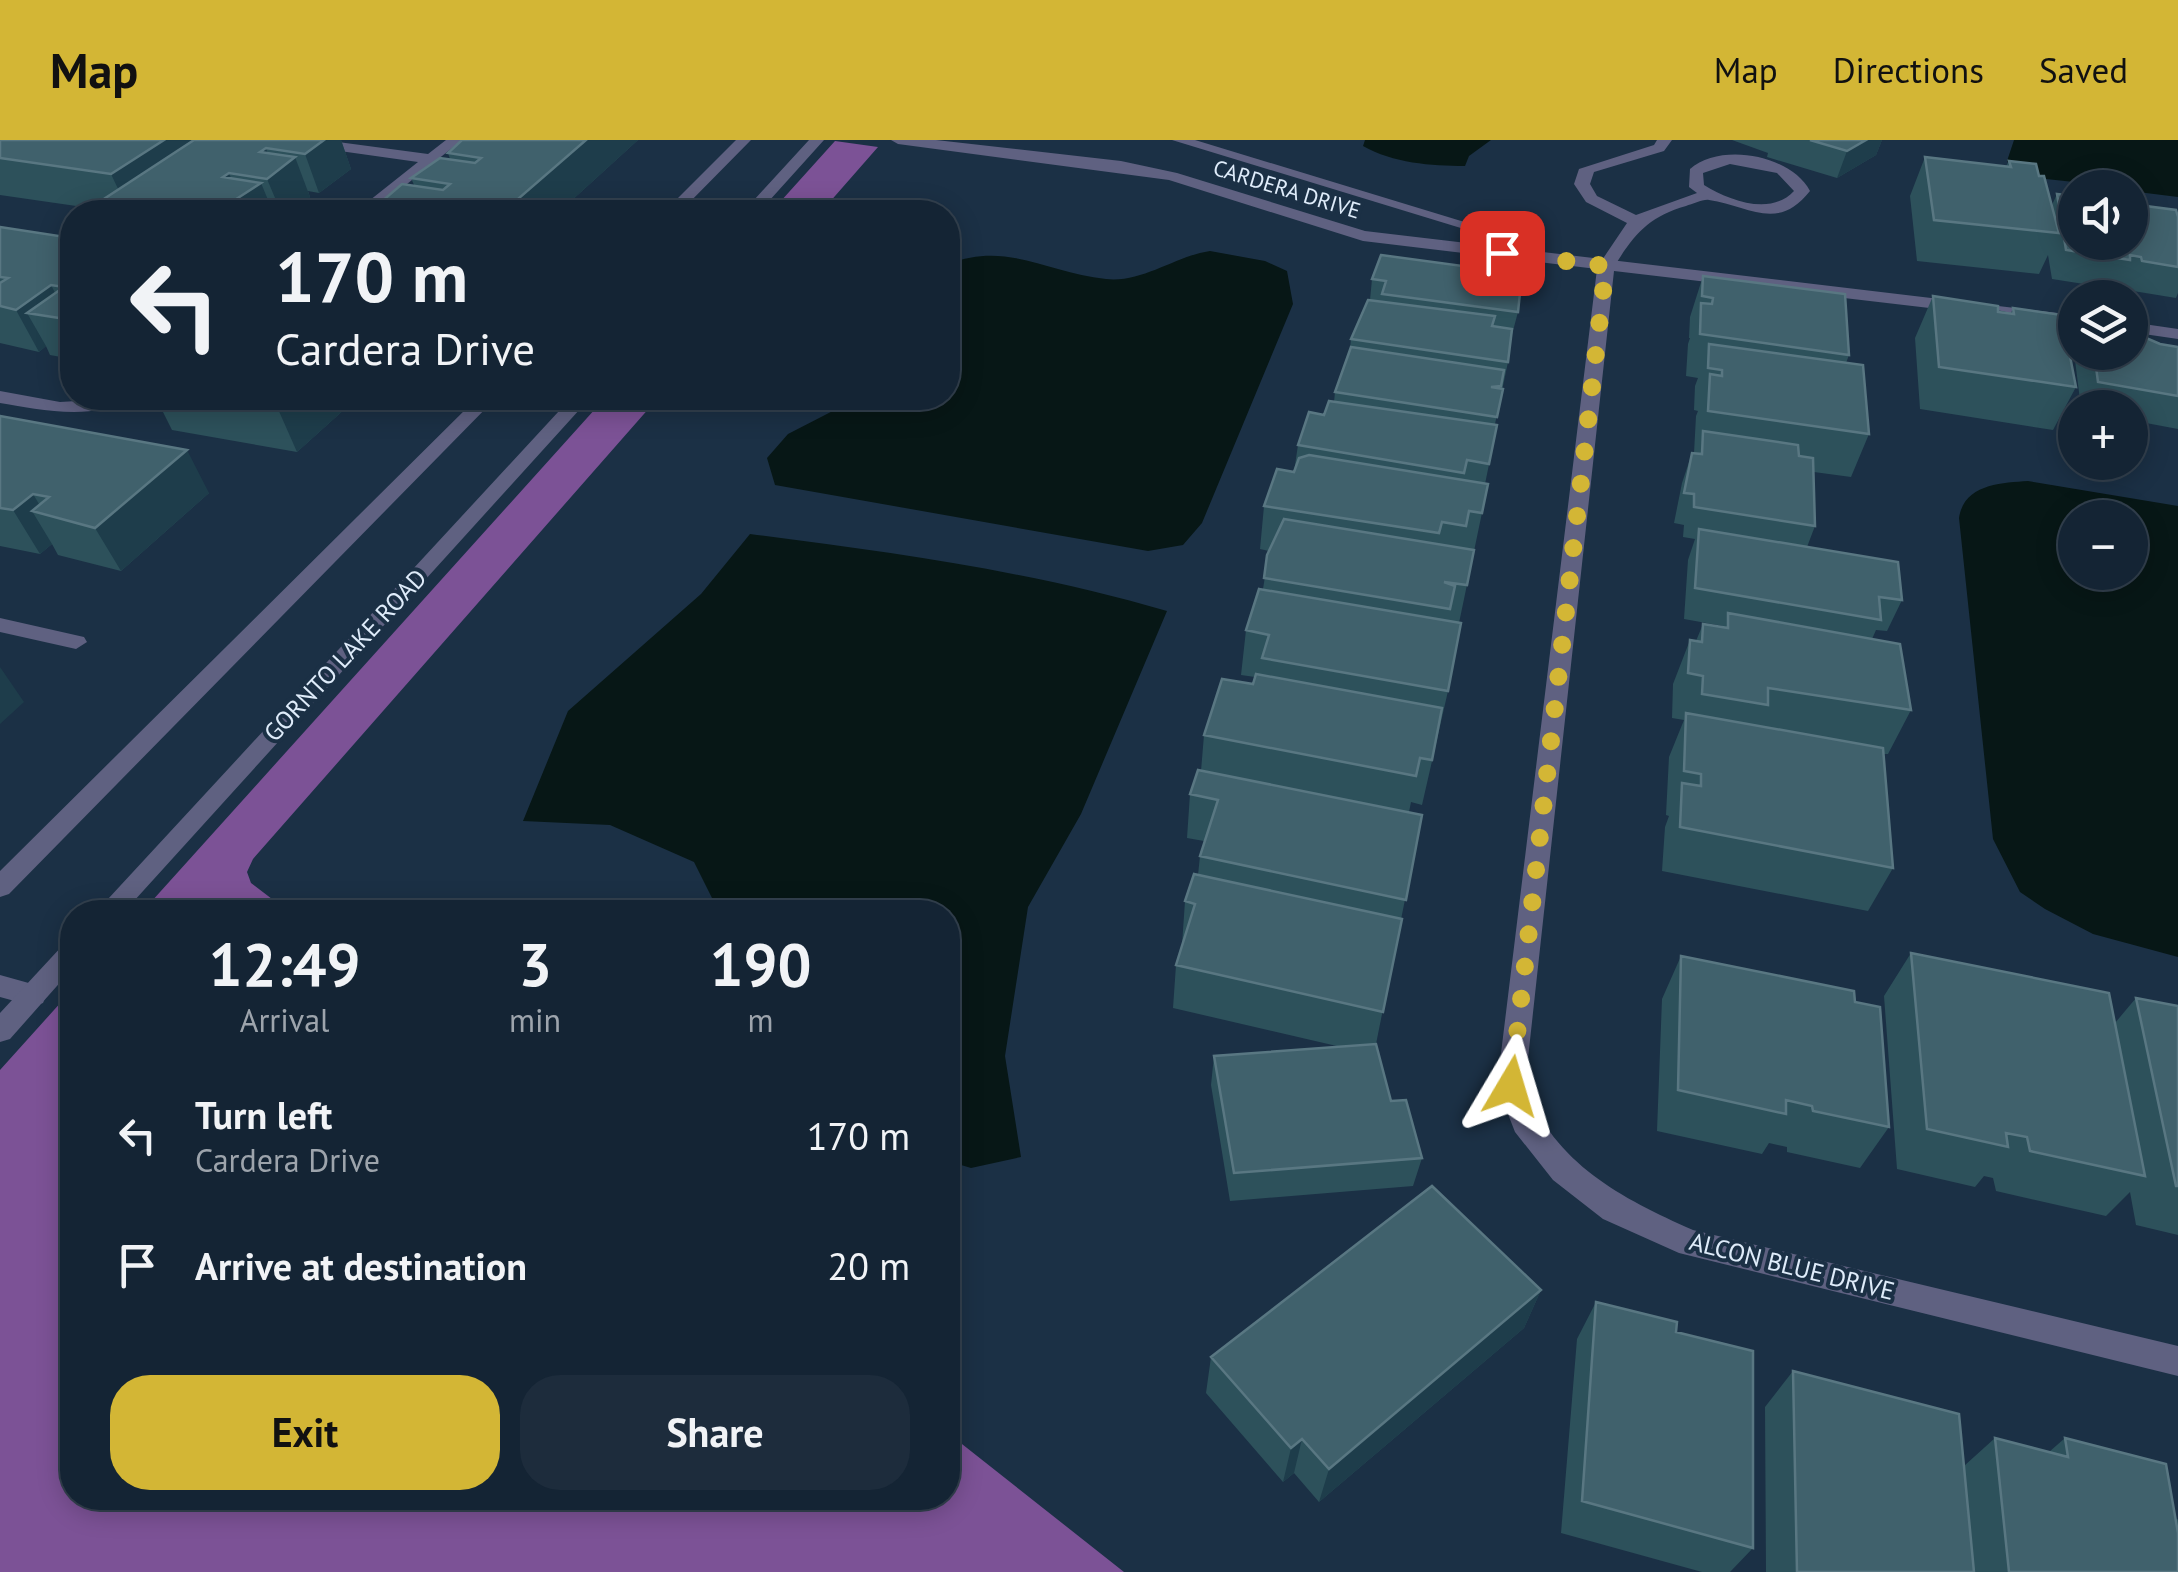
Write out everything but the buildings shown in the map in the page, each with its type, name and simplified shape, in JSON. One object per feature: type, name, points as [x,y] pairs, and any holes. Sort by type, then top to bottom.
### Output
[{"type":"street","points":[[290,140],[430,160]]},
{"type":"street","points":[[378,200],[455,140]]},
{"type":"street","points":[[684,200],[744,140]]},
{"type":"street","points":[[762,200],[817,140]]},
{"type":"street","name":"CARDERA DRIVE","points":[[898,140],[1122,166],[1172,176],[1363,236],[2058,318]]},
{"type":"street","name":"CARDERA DRIVE","points":[[1180,140],[1203,144],[1340,191],[1606,266]]},
{"type":"street","points":[[1606,266],[1624,230],[1647,213],[1708,195],[1757,208],[1789,204],[1802,192],[1792,176],[1764,164],[1730,160],[1702,166],[1662,144],[1587,169],[1582,184],[1591,199],[1636,221]]},
{"type":"street","points":[[1702,166],[1694,179],[1708,195]]},
{"type":"street","points":[[1307,221],[1340,191]]},
{"type":"street","name":"ALCON BLUE DRIVE","points":[[1606,266],[1511,1086],[1526,1123],[1563,1171],[1601,1199],[1690,1243],[2178,1362]]},
{"type":"street","points":[[2148,330],[2178,334]]},
{"type":"street","points":[[0,397],[60,408]]},
{"type":"street","points":[[0,887],[476,410]]},
{"type":"street","name":"GORNTO LAKE ROAD","points":[[119,900],[570,410]]},
{"type":"street","points":[[0,625],[76,642]]},
{"type":"street","points":[[0,1031],[60,965]]},
{"type":"street","points":[[0,986],[33,995]]},
{"type":"shaded area","points":[[1365,140],[1491,140],[1469,156],[1465,166],[1399,160],[1363,146]]},
{"type":"shaded area","points":[[2014,140],[2178,140],[2178,197],[2148,193],[2148,170],[2058,170],[2058,180],[2018,176],[2007,161]]},
{"type":"shaded area","points":[[835,141],[878,147],[832,200],[782,200]]},
{"type":"shaded area","points":[[1210,251],[1265,261],[1287,271],[1293,304],[1202,523],[1183,545],[1148,551],[775,485],[767,458],[788,434],[835,410],[960,410],[960,261],[1009,257],[1085,276],[1120,279]]},
{"type":"shaded area","points":[[594,410],[647,410],[253,859],[247,872],[251,883],[273,900],[153,900]]},
{"type":"shaded area","points":[[2028,481],[2142,500],[2058,500],[2058,590],[2148,590],[2148,501],[2178,506],[2178,957],[2093,934],[2045,909],[2020,892],[1993,839],[1959,518],[1968,498],[1996,485]]},
{"type":"shaded area","points":[[750,534],[1012,574],[1167,611],[1081,814],[1028,907],[1005,1056],[1021,1157],[971,1168],[960,1165],[960,900],[713,900],[694,862],[610,825],[523,821],[568,711],[701,594]]},
{"type":"shaded area","points":[[60,1003],[60,1510],[960,1510],[960,1442],[1124,1572],[0,1572],[0,1070]]},
{"type":"route","points":[[1502,253],[1606,266],[1511,1086]]}]
